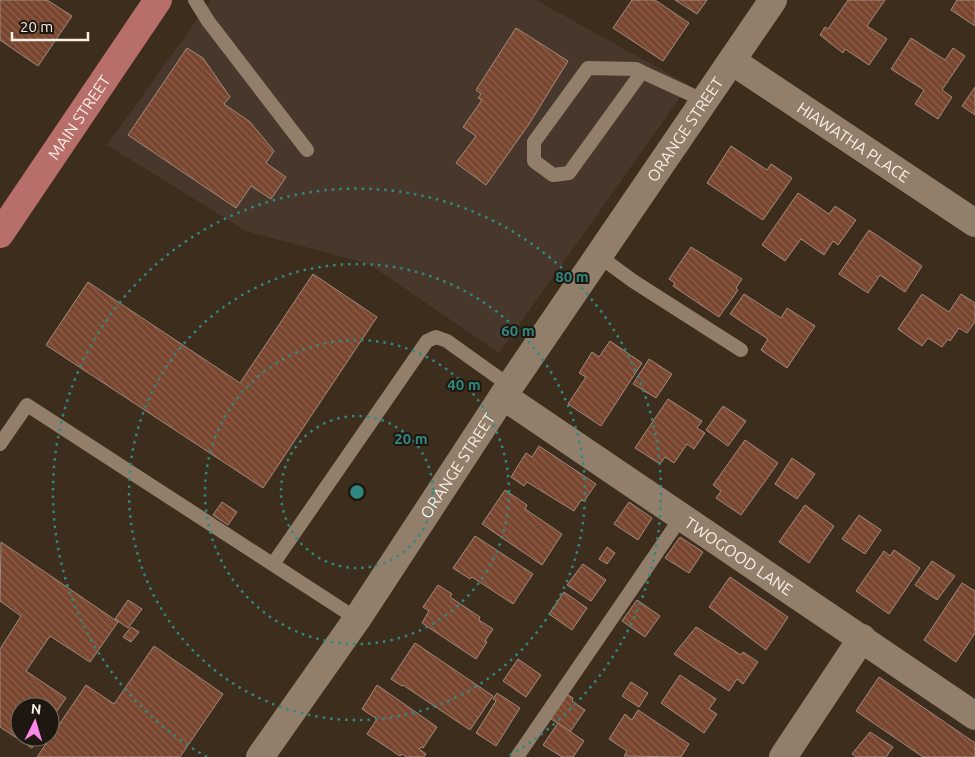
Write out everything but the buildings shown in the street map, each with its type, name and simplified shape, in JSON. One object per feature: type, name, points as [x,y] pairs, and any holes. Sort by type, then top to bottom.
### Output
[{"type":"main road","name":"MAIN STREET","points":[[0,234],[158,0]]},
{"type":"street","name":"ORANGE STREET","points":[[260,757],[357,619],[507,391],[773,0]]},
{"type":"street","name":"HIAWATHA PLACE","points":[[732,61],[975,223]]},
{"type":"street","name":"TWOGOOD LANE","points":[[507,391],[682,516],[975,716]]},
{"type":"street","points":[[783,757],[862,638]]},
{"type":"lane","points":[[195,0],[208,21],[307,150]]},
{"type":"lane","points":[[642,72],[569,173],[553,175],[534,161],[534,142],[588,68],[636,69],[705,101]]},
{"type":"lane","points":[[599,256],[633,281],[742,350]]},
{"type":"lane","points":[[273,564],[427,341],[436,337],[446,341],[507,391]]},
{"type":"lane","points":[[0,444],[27,405],[357,619]]},
{"type":"lane","points":[[517,757],[682,516]]},
{"type":"shaded area","points":[[211,0],[536,0],[689,85],[499,353],[369,264],[246,231],[107,145]]}]
